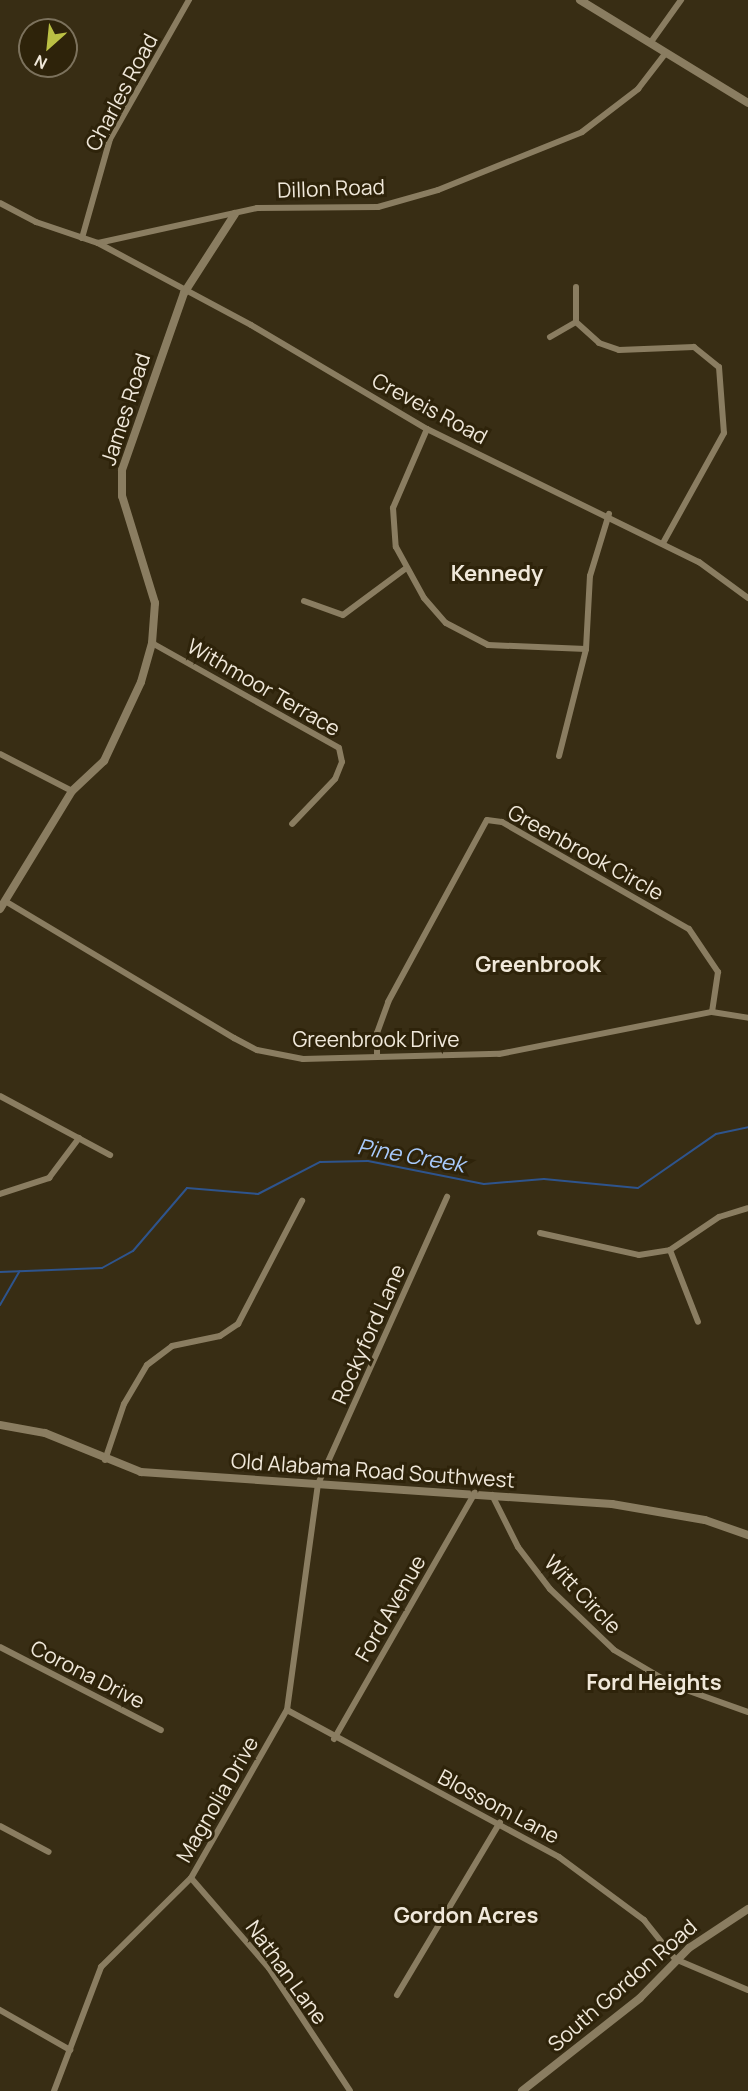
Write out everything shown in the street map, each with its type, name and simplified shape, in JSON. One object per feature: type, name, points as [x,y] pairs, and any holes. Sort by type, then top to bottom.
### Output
[{"type":"street","name":"Charles Road","points":[[82,238],[110,139],[189,0]]},
{"type":"street","points":[[580,0],[651,42],[664,54],[748,103]]},
{"type":"street","points":[[651,42],[681,0]]},
{"type":"street","name":"Dillon Road","points":[[0,202],[98,243],[280,205],[378,207],[438,190],[582,132],[638,89],[664,54]]},
{"type":"street","name":"James Road","points":[[0,909],[72,791],[111,750],[133,706],[152,643],[153,591],[122,495],[122,470],[184,293],[235,214]]},
{"type":"street","name":"Creveis Road","points":[[98,243],[184,293],[251,325],[427,429],[609,514],[663,543],[748,598]]},
{"type":"street","points":[[576,287],[576,322],[599,344],[619,350],[694,347],[719,367],[724,433],[663,543]]},
{"type":"street","points":[[550,337],[576,322]]},
{"type":"street","points":[[427,429],[393,508],[396,547],[405,569],[446,622],[469,639],[488,645],[586,649]]},
{"type":"street","points":[[559,756],[586,649],[590,576],[609,514]]},
{"type":"street","points":[[304,601],[343,615],[405,569]]},
{"type":"street","name":"Withmoor Terrace","points":[[152,643],[339,748],[342,762],[335,779],[292,824]]},
{"type":"street","points":[[0,754],[72,791]]},
{"type":"street","name":"Greenbrook Circle","points":[[377,1054],[380,1020],[388,1002],[487,819],[502,822],[689,929],[718,972],[712,1012]]},
{"type":"street","name":"Greenbrook Drive","points":[[5,902],[177,1008],[257,1050],[323,1060],[377,1054],[499,1054],[712,1012],[748,1018]]},
{"type":"street","points":[[0,1096],[110,1155]]},
{"type":"street","points":[[0,1194],[49,1178],[79,1138]]},
{"type":"street","name":"Rockyford Lane","points":[[318,1484],[447,1197]]},
{"type":"street","points":[[105,1460],[124,1404],[147,1365],[172,1346],[220,1336],[238,1324],[302,1201]]},
{"type":"street","points":[[540,1233],[639,1255],[670,1250],[719,1217],[748,1208]]},
{"type":"street","points":[[670,1250],[698,1322]]},
{"type":"street","name":"Old Alabama Road Southwest","points":[[0,1425],[45,1433],[105,1460],[162,1475],[475,1493],[671,1513],[748,1535]]},
{"type":"street","name":"Magnolia Drive","points":[[54,2091],[101,1967],[191,1878],[286,1710],[318,1484]]},
{"type":"street","name":"Ford Avenue","points":[[334,1739],[475,1493]]},
{"type":"street","name":"Witt Circle","points":[[492,1495],[518,1547],[550,1590],[607,1644],[675,1686],[748,1712]]},
{"type":"street","name":"Corona Drive","points":[[0,1647],[161,1730]]},
{"type":"street","name":"Blossom Lane","points":[[286,1710],[334,1739],[500,1822],[609,1890],[644,1920],[675,1959]]},
{"type":"street","points":[[397,1995],[500,1822]]},
{"type":"street","points":[[0,1826],[49,1852]]},
{"type":"street","name":"Nathan Lane","points":[[191,1878],[269,1968],[350,2091]]},
{"type":"street","name":"South Gordon Road","points":[[522,2091],[640,1998],[675,1959],[748,1909]]},
{"type":"street","points":[[675,1959],[748,1990]]},
{"type":"street","points":[[0,2010],[70,2050]]},
{"type":"waterway","name":"Pine Creek","points":[[0,1272],[102,1268],[133,1251],[187,1188],[258,1194],[320,1162],[368,1161],[484,1184],[544,1179],[638,1188],[716,1134],[748,1127]]},
{"type":"waterway","points":[[0,1305],[20,1271]]},
{"type":"district","name":"Kennedy","points":[[497,574]]},
{"type":"district","name":"Greenbrook","points":[[538,965]]},
{"type":"district","name":"Ford Heights","points":[[654,1683]]},
{"type":"district","name":"Gordon Acres","points":[[466,1916]]}]
